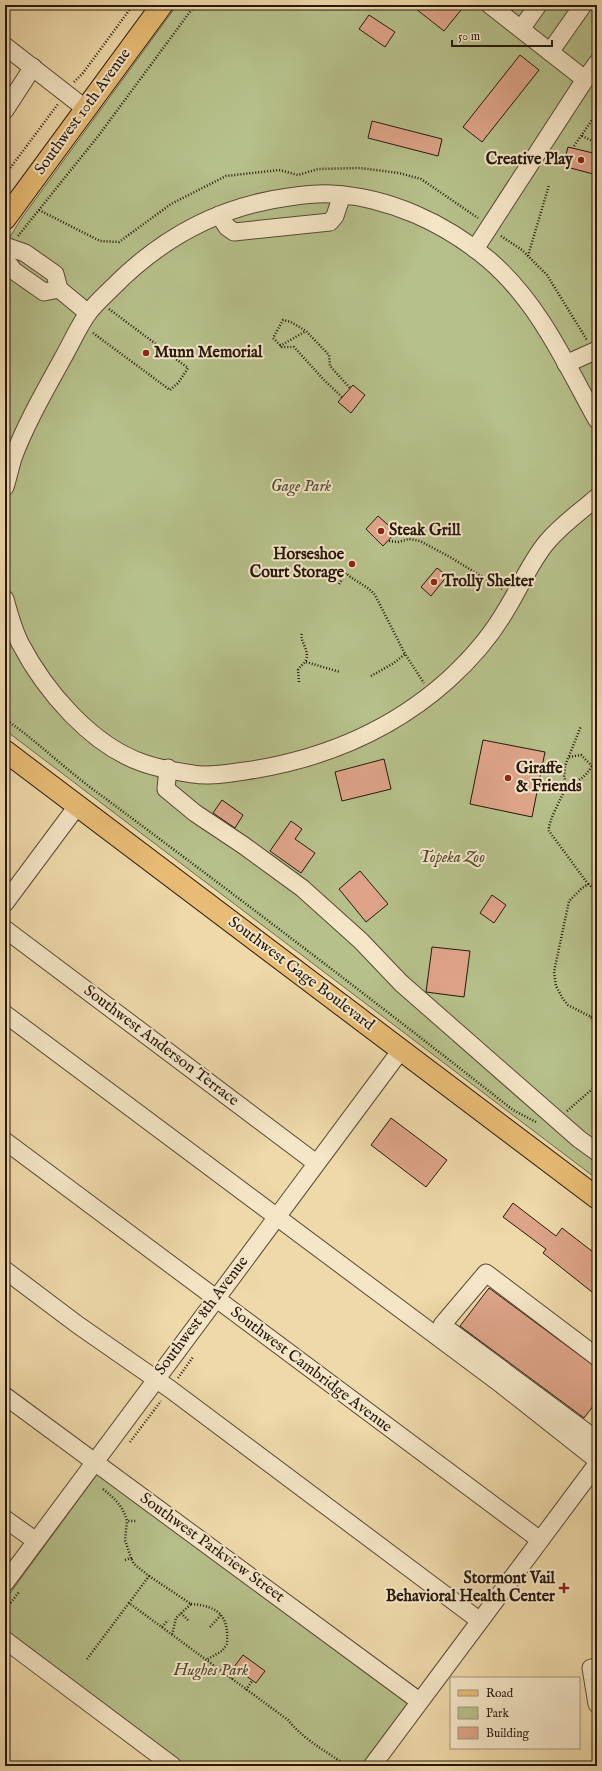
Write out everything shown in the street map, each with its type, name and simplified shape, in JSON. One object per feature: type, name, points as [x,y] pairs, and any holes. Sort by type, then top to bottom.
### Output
[{"type":"main road","name":"Southwest 10th Avenue","points":[[5,219],[162,5]]},
{"type":"main road","name":"Southwest Gage Boulevard","points":[[5,751],[597,1198]]},
{"type":"street","points":[[490,5],[584,81]]},
{"type":"street","points":[[521,29],[538,5]]},
{"type":"street","points":[[550,52],[583,5]]},
{"type":"street","points":[[5,46],[86,109]]},
{"type":"street","points":[[475,249],[584,81],[597,64]]},
{"type":"street","points":[[5,110],[33,67]]},
{"type":"street","points":[[5,487],[13,459],[30,420],[88,313],[123,277],[178,233],[219,214],[277,198],[312,194],[342,195],[375,201],[406,211],[442,228],[475,249],[502,272],[526,298],[545,326],[597,420]]},
{"type":"street","points":[[219,214],[227,227],[234,232],[330,222],[335,216],[342,195]]},
{"type":"street","points":[[6,251],[25,253],[55,274],[58,289],[88,313]]},
{"type":"street","points":[[566,364],[595,351]]},
{"type":"street","points":[[5,598],[10,618],[20,643],[45,683],[63,704],[102,741],[143,763],[195,775],[239,772],[282,764],[341,746],[376,730],[427,698],[471,657],[506,610],[522,580],[546,543],[565,523],[597,497]]},
{"type":"street","points":[[168,768],[166,789],[195,812],[243,844],[302,888],[361,941],[407,989],[574,1135],[597,1152]]},
{"type":"street","points":[[5,903],[78,805]]},
{"type":"street","name":"Southwest Anderson Terrace","points":[[5,929],[316,1162]]},
{"type":"street","points":[[5,1014],[276,1216],[391,1304],[502,1385],[597,1460]]},
{"type":"street","name":"Southwest 8th Avenue","points":[[5,1583],[316,1162],[401,1050]]},
{"type":"street","name":"Southwest Cambridge Avenue","points":[[5,1141],[540,1540]]},
{"type":"street","points":[[5,1270],[78,1325],[170,1389],[480,1622]]},
{"type":"street","points":[[597,1357],[486,1273],[442,1325],[597,1440]]},
{"type":"street","name":"Southwest Parkview Street","points":[[5,1396],[419,1701]]},
{"type":"street","points":[[372,1766],[597,1464]]},
{"type":"street","points":[[5,1519],[36,1541]]},
{"type":"street","points":[[5,1640],[173,1766]]},
{"type":"street","points":[[591,1668],[597,1704]]},
{"type":"path","points":[[6,251],[99,136],[195,5]]},
{"type":"path","points":[[574,146],[597,113]]},
{"type":"path","points":[[582,136],[597,143]]},
{"type":"path","points":[[528,256],[548,185]]},
{"type":"path","points":[[498,234],[528,256],[547,275],[595,351]]},
{"type":"path","points":[[90,330],[170,390],[186,374],[188,368],[107,308]]},
{"type":"path","points":[[342,397],[324,380],[294,347],[282,347],[273,338],[283,320],[291,322],[306,331],[329,355],[330,366],[350,388]]},
{"type":"path","points":[[280,346],[306,331]]},
{"type":"path","points":[[389,541],[398,542],[408,539],[420,541],[450,557],[504,591]]},
{"type":"path","points":[[339,584],[346,574],[369,588],[375,596],[405,654],[424,683]]},
{"type":"path","points":[[299,682],[298,670],[306,662],[307,652],[301,639],[302,632]]},
{"type":"path","points":[[371,676],[394,663],[405,654]]},
{"type":"path","points":[[306,662],[340,672]]},
{"type":"path","points":[[5,719],[21,730],[69,772],[244,902],[513,1110],[541,1125]]},
{"type":"path","points":[[581,726],[565,766],[564,777],[567,785],[560,803],[548,826],[549,831],[588,884],[597,891]]},
{"type":"path","points":[[569,757],[581,755],[597,769]]},
{"type":"path","points":[[567,785],[579,781],[592,766]]},
{"type":"path","points":[[588,884],[569,901],[554,972],[559,993],[568,1005],[591,1017],[597,1029]]},
{"type":"path","points":[[591,1017],[597,1013]]},
{"type":"path","points":[[567,1111],[597,1085]]},
{"type":"path","points":[[98,1485],[118,1500],[124,1511],[127,1521],[125,1540],[130,1558],[134,1564],[149,1576],[191,1604],[206,1605],[215,1609],[221,1615],[226,1624],[227,1644],[222,1651],[206,1660]]},
{"type":"path","points":[[127,1521],[137,1521]]},
{"type":"path","points":[[125,1560],[130,1558]]},
{"type":"path","points":[[87,1658],[149,1576]]},
{"type":"path","points":[[130,1603],[288,1720],[305,1739],[319,1746],[347,1766]]},
{"type":"path","points":[[172,1635],[176,1618],[191,1604]]},
{"type":"path","points":[[181,1613],[189,1621]]},
{"type":"path","points":[[210,1627],[221,1615]]},
{"type":"path","points":[[162,1627],[168,1620]]},
{"type":"path","points":[[225,1674],[228,1669]]},
{"type":"path","points":[[232,1679],[238,1671]]},
{"type":"path","points":[[246,1690],[252,1681]]},
{"type":"green space","name":"Gage Park","points":[[177,5],[597,5],[597,1179],[5,730],[5,245],[21,219]]},
{"type":"green space","name":"Hughes Park","points":[[98,1473],[410,1703],[364,1766],[185,1766],[5,1630],[5,1600]]},
{"type":"building","points":[[411,5],[455,5],[461,10],[444,31]]},
{"type":"building","points":[[369,15],[395,32],[385,47],[359,29]]},
{"type":"building","points":[[520,55],[539,70],[482,142],[463,127]]},
{"type":"building","points":[[372,121],[442,139],[438,156],[368,138]]},
{"type":"building","name":"Creative Play","points":[[568,147],[597,154],[597,175],[563,166]]},
{"type":"building","points":[[353,385],[365,395],[351,413],[338,402]]},
{"type":"building","name":"Steak Grill","points":[[378,516],[396,532],[383,546],[366,529]]},
{"type":"building","name":"Trolly Shelter","points":[[437,568],[447,576],[431,596],[421,587]]},
{"type":"building","name":"Giraffe & Friends","points":[[483,740],[545,752],[532,817],[470,804]]},
{"type":"building","points":[[384,759],[391,789],[342,801],[335,772]]},
{"type":"building","points":[[222,800],[243,815],[235,828],[213,813]]},
{"type":"building","points":[[291,821],[302,829],[295,839],[315,853],[301,873],[270,851]]},
{"type":"building","points":[[360,871],[388,904],[366,922],[339,889]]},
{"type":"building","points":[[492,895],[506,905],[494,923],[480,913]]},
{"type":"building","points":[[432,947],[470,951],[464,997],[426,992]]},
{"type":"building","points":[[391,1118],[447,1160],[426,1187],[371,1145]]},
{"type":"building","points":[[513,1203],[556,1236],[562,1228],[597,1255],[597,1296],[543,1253],[546,1249],[503,1217]]},
{"type":"building","points":[[489,1288],[597,1368],[597,1401],[584,1418],[460,1326]]},
{"type":"building","points":[[243,1655],[265,1671],[256,1683],[234,1667]]},
{"type":"place","name":"Creative Play","points":[[581,160]]},
{"type":"place","name":"Munn Memorial","points":[[146,353]]},
{"type":"place","name":"Steak Grill","points":[[381,531]]},
{"type":"place","name":"Horseshoe Court Storage","points":[[352,564]]},
{"type":"place","name":"Trolly Shelter","points":[[434,582]]},
{"type":"place","name":"Giraffe & Friends","points":[[508,778]]},
{"type":"place","name":"Stormont Vail Behavioral Health Center","points":[[564,1588]]},
{"type":"park label","name":"Topeka Zoo","points":[[452,858]]}]
